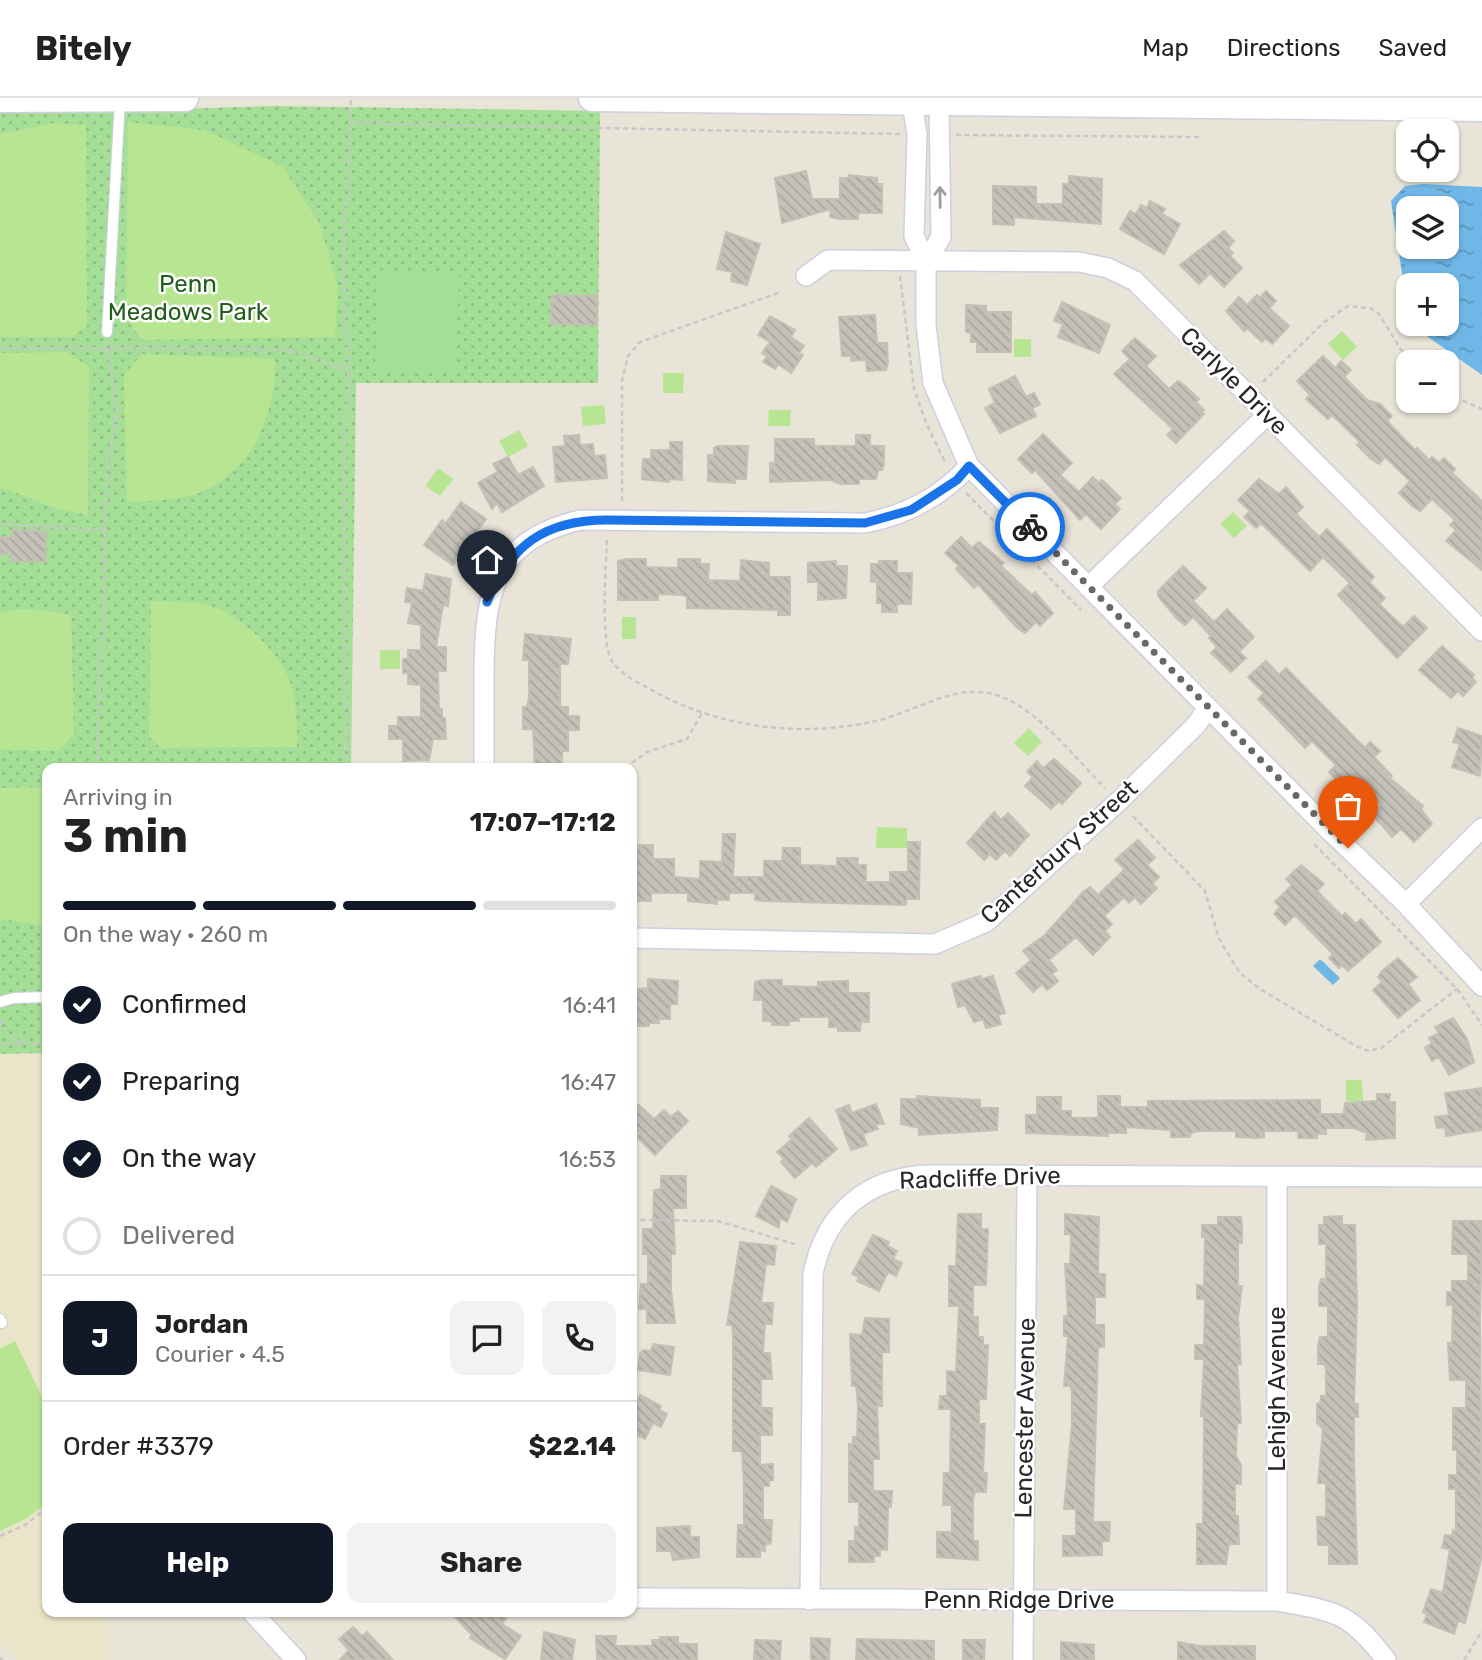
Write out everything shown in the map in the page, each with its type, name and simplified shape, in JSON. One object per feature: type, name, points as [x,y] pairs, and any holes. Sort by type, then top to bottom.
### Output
[{"type":"street","points":[[12,99],[185,98]]},
{"type":"street","points":[[592,98],[1482,108]]},
{"type":"street","points":[[912,102],[917,135],[914,236],[926,262],[926,325],[933,383],[969,466],[1406,904],[1482,986]]},
{"type":"street","points":[[926,262],[941,237],[939,102]]},
{"type":"street","name":"Carlyle Drive","points":[[806,276],[828,260],[1079,262],[1108,268],[1135,281],[1482,631]]},
{"type":"street","points":[[1088,587],[1267,415]]},
{"type":"street","points":[[484,763],[487,602],[507,562],[536,536],[580,520],[865,523],[911,510],[957,480],[969,466]]},
{"type":"street","name":"Canterbury Street","points":[[637,938],[935,944],[986,922],[1120,800],[1196,725],[1208,708]]},
{"type":"street","points":[[1406,904],[1482,828]]},
{"type":"street","name":"Radcliffe Drive","points":[[810,1600],[813,1274],[825,1234],[852,1200],[888,1180],[929,1175],[1482,1177]]},
{"type":"street","name":"Lencester Avenue","points":[[1023,1660],[1027,1176]]},
{"type":"street","name":"Lehigh Avenue","points":[[1277,1177],[1277,1601]]},
{"type":"street","name":"Penn Ridge Drive","points":[[637,1598],[1277,1601],[1334,1611],[1366,1633],[1386,1660]]},
{"type":"street","points":[[257,1617],[296,1660]]},
{"type":"lane","points":[[107,332],[120,100]]},
{"type":"lane","points":[[0,1002],[14,998],[42,997]]},
{"type":"path","points":[[346,763],[345,466],[348,371],[344,266],[351,98]]},
{"type":"path","points":[[351,124],[917,135]]},
{"type":"path","points":[[940,135],[1200,137]]},
{"type":"path","points":[[622,501],[623,366],[633,348],[654,335],[778,293]]},
{"type":"path","points":[[1263,382],[1323,323],[1348,306],[1370,308],[1378,313],[1401,350]]},
{"type":"path","points":[[97,763],[108,458],[117,413],[107,332]]},
{"type":"path","points":[[0,348],[274,349],[299,353],[348,371]]},
{"type":"path","points":[[1459,399],[1482,409]]},
{"type":"path","points":[[0,524],[105,530]]},
{"type":"path","points":[[607,540],[606,639],[611,660],[632,679],[702,713],[753,725],[829,728],[877,720],[947,695],[962,692],[991,693],[1026,709],[1105,788]]},
{"type":"path","points":[[632,763],[647,752],[687,739],[702,713]]},
{"type":"path","points":[[1133,816],[1205,891],[1219,939],[1240,973],[1260,989],[1356,1045],[1368,1051],[1381,1048],[1457,989]]},
{"type":"path","points":[[1314,844],[1457,989],[1482,1025]]},
{"type":"path","points":[[0,1020],[9,1037],[23,1044]]},
{"type":"path","points":[[0,1044],[42,1045]]},
{"type":"path","points":[[637,1220],[718,1221],[797,1245]]},
{"type":"path","points":[[0,1536],[27,1524],[42,1511]]},
{"type":"path","points":[[1464,1660],[1482,1631]]},
{"type":"shaded area","points":[[42,1053],[42,1617],[109,1617],[108,1660],[18,1660],[0,1642],[0,1054]]},
{"type":"green space","name":"Penn Meadows Park","points":[[274,106],[600,111],[598,383],[356,383],[351,763],[42,763],[42,1053],[0,1054],[0,110],[111,111]]},
{"type":"green space","points":[[128,122],[205,130],[283,167],[320,224],[338,287],[335,337],[142,340],[126,318]]},
{"type":"green space","points":[[54,123],[86,125],[87,326],[72,337],[0,337],[0,134]]},
{"type":"green space","points":[[378,270],[459,272],[456,371],[375,369]]},
{"type":"green space","points":[[1342,331],[1357,347],[1343,360],[1328,344]]},
{"type":"green space","points":[[1014,339],[1031,339],[1031,357],[1014,357]]},
{"type":"green space","points":[[68,352],[89,367],[88,515],[58,509],[0,487],[0,353]]},
{"type":"green space","points":[[142,354],[275,359],[271,401],[257,440],[233,472],[196,494],[127,502],[124,375]]},
{"type":"green space","points":[[663,373],[684,373],[683,393],[663,393]]},
{"type":"green space","points":[[604,405],[606,424],[583,426],[581,407]]},
{"type":"green space","points":[[769,410],[791,410],[790,426],[768,426]]},
{"type":"green space","points":[[519,430],[528,446],[508,457],[499,441]]},
{"type":"green space","points":[[438,468],[453,479],[440,496],[425,486]]},
{"type":"green space","points":[[1233,512],[1247,526],[1234,538],[1220,524]]},
{"type":"green space","points":[[151,601],[194,602],[214,607],[242,623],[269,647],[292,688],[296,710],[297,747],[160,748],[149,737]]},
{"type":"green space","points":[[16,609],[45,610],[71,615],[74,734],[58,751],[0,750],[0,614]]},
{"type":"green space","points":[[622,617],[636,617],[636,639],[622,639]]},
{"type":"green space","points":[[380,650],[400,650],[400,669],[380,669]]},
{"type":"green space","points":[[1029,728],[1042,742],[1028,756],[1014,743]]},
{"type":"green space","points":[[42,787],[42,925],[0,919],[0,788]]},
{"type":"green space","points":[[877,827],[907,828],[907,848],[876,848]]},
{"type":"green space","points":[[1346,1080],[1362,1080],[1363,1101],[1346,1101]]},
{"type":"green space","points":[[15,1341],[42,1397],[42,1507],[27,1518],[0,1531],[0,1349]]},
{"type":"water","points":[[1423,184],[1482,187],[1482,375],[1459,359],[1459,350],[1446,350],[1427,336],[1459,336],[1459,273],[1402,273],[1400,259],[1459,259],[1459,196],[1396,196],[1396,234],[1391,201],[1405,186]]},
{"type":"water","points":[[1320,959],[1340,978],[1333,985],[1313,966]]},
{"type":"building","points":[[806,171],[812,199],[840,199],[840,178],[849,178],[849,175],[877,178],[877,184],[882,184],[882,213],[858,213],[858,219],[838,219],[830,217],[831,209],[782,223],[775,178]]},
{"type":"building","points":[[1069,176],[1102,179],[1101,224],[1014,217],[1014,225],[993,224],[993,186],[1036,187],[1036,204],[1063,204],[1063,184],[1069,184]]},
{"type":"building","points":[[1150,201],[1165,209],[1162,214],[1180,224],[1164,254],[1120,229],[1130,211],[1136,214],[1141,205],[1147,208]]},
{"type":"building","points":[[1224,231],[1234,241],[1228,248],[1233,253],[1230,256],[1242,268],[1224,287],[1210,273],[1199,284],[1180,265]]},
{"type":"building","points":[[726,232],[760,244],[747,285],[731,281],[732,272],[717,269]]},
{"type":"building","points":[[1266,291],[1276,301],[1269,308],[1289,326],[1272,344],[1265,338],[1262,342],[1247,328],[1244,331],[1226,311],[1239,297],[1247,305],[1257,295],[1260,298]]},
{"type":"building","points":[[552,295],[597,296],[597,325],[551,324]]},
{"type":"building","points":[[1062,302],[1110,325],[1099,353],[1058,337],[1063,324],[1054,321]]},
{"type":"building","points":[[966,305],[986,306],[986,312],[1011,312],[1011,352],[977,352],[977,342],[971,342],[971,333],[966,332]]},
{"type":"building","points":[[875,315],[877,343],[887,343],[888,363],[886,370],[867,371],[866,360],[851,361],[851,356],[842,356],[839,317]]},
{"type":"building","points":[[770,316],[795,330],[791,337],[804,346],[799,353],[803,355],[791,373],[778,364],[775,369],[763,362],[767,356],[762,353],[770,342],[758,335]]},
{"type":"building","points":[[1135,338],[1156,356],[1146,366],[1169,389],[1178,381],[1185,386],[1199,399],[1196,402],[1204,410],[1204,414],[1176,443],[1167,435],[1173,429],[1114,374],[1130,359],[1122,351]]},
{"type":"building","points":[[1323,356],[1335,368],[1341,361],[1351,370],[1344,377],[1367,400],[1380,404],[1392,416],[1387,421],[1415,450],[1417,448],[1429,460],[1432,457],[1439,463],[1444,458],[1455,469],[1452,473],[1482,501],[1482,570],[1446,541],[1456,530],[1450,525],[1455,520],[1432,499],[1420,511],[1412,506],[1399,493],[1410,481],[1385,457],[1379,464],[1371,459],[1357,445],[1360,442],[1332,415],[1328,419],[1306,399],[1310,395],[1297,381]]},
{"type":"building","points":[[1015,376],[1026,397],[1034,393],[1040,404],[1032,408],[1036,416],[1000,433],[985,408],[995,403],[989,389]]},
{"type":"building","points":[[1043,434],[1072,463],[1060,475],[1079,492],[1093,477],[1099,483],[1102,480],[1121,498],[1115,504],[1120,509],[1101,529],[1086,514],[1080,520],[1035,470],[1032,473],[1018,459]]},
{"type":"building","points":[[579,435],[580,445],[593,444],[594,456],[605,455],[607,478],[556,482],[553,447],[565,446],[564,436]]},
{"type":"building","points":[[856,435],[870,435],[870,446],[884,446],[884,464],[882,470],[878,470],[876,479],[859,479],[859,484],[840,484],[831,480],[770,482],[770,463],[775,463],[775,439],[814,439],[814,446],[856,446]]},
{"type":"building","points":[[670,442],[682,442],[682,480],[669,479],[669,482],[642,479],[643,459],[651,459],[651,450],[670,450]]},
{"type":"building","points":[[748,446],[746,479],[735,479],[735,483],[708,481],[708,455],[714,455],[714,448]]},
{"type":"building","points":[[508,457],[518,475],[533,467],[544,486],[502,512],[497,503],[492,509],[478,483],[498,472],[493,464]]},
{"type":"building","points":[[1259,479],[1279,494],[1286,487],[1303,507],[1296,514],[1319,537],[1327,529],[1341,543],[1374,577],[1369,582],[1385,598],[1379,604],[1403,627],[1414,616],[1427,628],[1397,658],[1338,595],[1350,583],[1323,557],[1310,571],[1261,523],[1256,528],[1244,517],[1250,511],[1238,500]]},
{"type":"building","points":[[461,502],[486,519],[453,565],[424,545],[442,520],[446,523]]},
{"type":"building","points":[[12,530],[46,531],[45,562],[11,561],[11,554],[0,554],[0,537],[12,537]]},
{"type":"building","points":[[961,537],[972,548],[979,542],[990,551],[1004,563],[1001,566],[1032,595],[1035,592],[1053,613],[1040,626],[1036,622],[1025,633],[1016,627],[978,584],[974,588],[956,569],[959,566],[945,553]]},
{"type":"building","points":[[646,559],[646,567],[678,568],[678,559],[700,559],[700,564],[709,564],[708,580],[740,581],[741,560],[769,563],[769,577],[790,577],[790,615],[778,615],[778,610],[687,608],[687,597],[683,595],[658,594],[658,600],[618,600],[618,561]]},
{"type":"building","points":[[836,561],[836,566],[847,566],[846,598],[818,600],[818,582],[808,582],[808,563]]},
{"type":"building","points":[[879,561],[897,561],[897,573],[912,573],[911,604],[897,604],[897,612],[882,612],[882,603],[877,603],[877,582],[871,582],[871,564],[879,564]]},
{"type":"building","points":[[1183,566],[1206,588],[1193,601],[1214,622],[1227,609],[1254,637],[1239,652],[1246,658],[1231,672],[1211,653],[1217,647],[1209,638],[1211,636],[1193,617],[1185,625],[1158,596],[1158,591]]},
{"type":"building","points":[[426,574],[451,579],[448,606],[443,605],[436,647],[446,647],[446,671],[438,671],[439,709],[442,709],[442,718],[445,718],[446,739],[433,739],[429,760],[403,761],[403,739],[389,739],[389,726],[398,726],[398,717],[421,717],[421,685],[408,684],[408,673],[403,673],[403,659],[408,659],[408,650],[421,650],[421,625],[408,623],[412,603],[405,602],[407,588],[423,591]]},
{"type":"building","points":[[525,634],[571,639],[568,664],[560,664],[560,707],[568,707],[568,716],[579,716],[579,730],[568,730],[568,751],[562,751],[562,763],[535,763],[533,729],[523,729],[523,707],[527,707],[529,698],[529,660],[523,660]]},
{"type":"building","points":[[1442,646],[1474,675],[1472,678],[1476,682],[1463,696],[1458,691],[1451,698],[1419,670]]},
{"type":"building","points":[[1266,661],[1279,675],[1286,668],[1365,748],[1370,742],[1380,751],[1374,757],[1392,776],[1390,778],[1423,806],[1421,809],[1432,824],[1414,842],[1401,829],[1392,837],[1372,814],[1381,805],[1359,782],[1349,792],[1329,772],[1336,765],[1312,741],[1305,748],[1258,699],[1264,693],[1248,677]]},
{"type":"building","points":[[1458,728],[1482,736],[1480,776],[1452,767],[1460,744],[1453,742]]},
{"type":"building","points":[[1054,759],[1081,783],[1062,804],[1059,801],[1051,809],[1025,786],[1033,777],[1027,772],[1037,761],[1043,768]]},
{"type":"building","points":[[994,812],[1001,820],[1008,813],[1029,835],[1010,856],[1005,851],[996,860],[990,854],[984,860],[967,843]]},
{"type":"building","points":[[723,834],[735,834],[733,877],[764,877],[764,861],[782,861],[783,848],[800,848],[800,865],[837,866],[837,858],[858,858],[857,865],[866,865],[866,882],[890,882],[890,872],[908,872],[908,842],[920,842],[919,899],[907,899],[905,905],[764,901],[755,900],[755,893],[729,893],[729,900],[717,900],[717,904],[688,901],[688,893],[651,893],[651,901],[637,901],[637,845],[653,845],[653,859],[674,859],[674,877],[700,879],[700,861],[722,862]]},
{"type":"building","points":[[1138,840],[1155,858],[1147,865],[1159,877],[1152,884],[1157,888],[1141,904],[1135,897],[1129,903],[1124,897],[1104,916],[1112,924],[1105,931],[1110,937],[1093,955],[1076,937],[1049,960],[1057,970],[1052,974],[1058,981],[1047,990],[1042,984],[1033,992],[1016,973],[1031,960],[1023,951],[1045,935],[1083,892],[1090,887],[1098,895],[1125,869],[1115,860]]},
{"type":"building","points":[[1301,865],[1324,884],[1317,891],[1342,916],[1345,913],[1356,924],[1361,919],[1381,942],[1348,971],[1342,965],[1339,968],[1329,958],[1333,954],[1295,915],[1285,925],[1274,914],[1280,907],[1275,902],[1292,885],[1286,879]]},
{"type":"building","points":[[1398,958],[1417,977],[1408,984],[1420,1000],[1398,1018],[1373,990],[1382,982],[1378,977],[1382,971]]},
{"type":"building","points":[[980,976],[981,979],[993,976],[1005,1013],[998,1015],[1001,1024],[986,1028],[983,1019],[974,1022],[965,1005],[958,1007],[952,984]]},
{"type":"building","points":[[648,979],[678,981],[677,1004],[670,1004],[670,1019],[659,1019],[659,1023],[649,1023],[649,1026],[637,1026],[637,989],[648,988]]},
{"type":"building","points":[[782,980],[782,986],[818,987],[818,982],[848,981],[848,993],[869,993],[869,1022],[861,1022],[860,1031],[838,1031],[838,1027],[829,1027],[829,1017],[799,1017],[799,1021],[789,1021],[789,1025],[772,1025],[772,1021],[763,1021],[763,1000],[754,1000],[755,982]]},
{"type":"building","points":[[1453,1018],[1467,1039],[1474,1062],[1449,1075],[1439,1057],[1432,1061],[1425,1048],[1432,1043],[1429,1038],[1439,1033],[1435,1027]]},
{"type":"building","points":[[1482,1088],[1482,1130],[1446,1136],[1445,1127],[1437,1128],[1435,1117],[1449,1115],[1445,1093]]},
{"type":"building","points":[[1377,1094],[1390,1094],[1389,1102],[1395,1102],[1395,1138],[1366,1140],[1367,1133],[1353,1128],[1326,1128],[1326,1134],[1317,1134],[1317,1138],[1298,1138],[1298,1131],[1264,1131],[1264,1137],[1255,1138],[1236,1137],[1236,1131],[1198,1131],[1191,1133],[1190,1137],[1171,1137],[1171,1130],[1126,1127],[1126,1133],[1108,1133],[1108,1136],[1026,1133],[1026,1115],[1037,1115],[1037,1097],[1061,1097],[1061,1111],[1071,1111],[1071,1118],[1098,1118],[1098,1096],[1120,1096],[1120,1107],[1148,1107],[1148,1101],[1320,1100],[1320,1114],[1344,1114],[1345,1103],[1377,1101]]},
{"type":"building","points":[[917,1096],[980,1100],[980,1108],[998,1108],[997,1130],[919,1135],[919,1128],[901,1124],[901,1099],[917,1099]]},
{"type":"building","points":[[876,1104],[884,1124],[875,1124],[878,1129],[863,1134],[867,1145],[851,1150],[836,1110],[849,1105],[852,1113]]},
{"type":"building","points":[[639,1105],[654,1119],[664,1110],[671,1117],[678,1111],[688,1121],[655,1155],[637,1137],[640,1133],[637,1130]]},
{"type":"building","points":[[809,1118],[837,1149],[816,1167],[812,1163],[795,1178],[781,1162],[784,1159],[777,1152],[792,1139],[789,1136]]},
{"type":"building","points":[[661,1176],[686,1176],[686,1208],[673,1208],[675,1254],[671,1254],[671,1290],[675,1323],[647,1323],[647,1309],[639,1309],[641,1284],[648,1284],[648,1254],[643,1254],[643,1229],[653,1229],[654,1190],[661,1189]]},
{"type":"building","points":[[771,1186],[796,1199],[787,1222],[780,1218],[779,1228],[756,1216]]},
{"type":"building","points":[[958,1214],[981,1214],[981,1229],[988,1229],[986,1285],[973,1285],[973,1317],[978,1317],[978,1337],[983,1337],[983,1345],[988,1345],[986,1399],[979,1399],[979,1424],[985,1424],[983,1473],[987,1473],[986,1492],[975,1492],[973,1500],[973,1541],[978,1541],[978,1560],[937,1557],[937,1532],[952,1532],[952,1505],[943,1505],[944,1473],[950,1473],[951,1409],[939,1409],[940,1396],[947,1396],[947,1371],[956,1372],[959,1306],[949,1306],[949,1266],[956,1266]]},
{"type":"building","points":[[1065,1214],[1099,1217],[1098,1274],[1105,1274],[1105,1297],[1095,1297],[1095,1325],[1104,1325],[1104,1347],[1098,1347],[1093,1522],[1110,1522],[1109,1541],[1102,1541],[1102,1555],[1063,1556],[1063,1536],[1076,1536],[1076,1509],[1064,1509],[1072,1424],[1072,1391],[1070,1386],[1064,1386],[1068,1336],[1064,1336],[1064,1316],[1068,1316],[1065,1264],[1070,1264],[1071,1237],[1070,1234],[1065,1234]]},
{"type":"building","points":[[1342,1216],[1342,1225],[1355,1225],[1357,1304],[1354,1404],[1358,1404],[1358,1417],[1354,1417],[1354,1459],[1357,1564],[1329,1564],[1329,1545],[1318,1545],[1317,1517],[1326,1517],[1326,1483],[1318,1483],[1323,1429],[1317,1423],[1317,1404],[1320,1404],[1321,1396],[1326,1396],[1326,1369],[1324,1364],[1318,1364],[1318,1345],[1320,1337],[1328,1337],[1328,1306],[1319,1306],[1319,1286],[1321,1279],[1326,1279],[1326,1244],[1319,1244],[1319,1225],[1324,1225],[1324,1217]]},
{"type":"building","points":[[1218,1217],[1241,1217],[1242,1225],[1242,1243],[1238,1243],[1238,1286],[1242,1286],[1238,1318],[1241,1364],[1237,1364],[1241,1423],[1237,1423],[1236,1456],[1241,1465],[1241,1484],[1235,1484],[1235,1516],[1238,1516],[1239,1544],[1229,1544],[1226,1564],[1197,1564],[1197,1524],[1203,1524],[1204,1416],[1201,1416],[1204,1359],[1195,1359],[1195,1345],[1204,1345],[1205,1299],[1197,1299],[1197,1285],[1204,1286],[1205,1237],[1202,1237],[1202,1225],[1218,1225]]},
{"type":"building","points":[[1453,1221],[1482,1221],[1482,1556],[1465,1623],[1458,1621],[1454,1634],[1424,1622],[1427,1614],[1423,1612],[1431,1589],[1443,1593],[1450,1549],[1442,1548],[1445,1535],[1452,1536],[1453,1530],[1456,1531],[1456,1489],[1449,1489],[1449,1475],[1457,1475],[1457,1450],[1453,1450],[1453,1408],[1466,1408],[1466,1380],[1450,1380],[1448,1343],[1452,1343],[1453,1305],[1447,1305],[1447,1292],[1452,1292],[1452,1281],[1468,1281],[1468,1254],[1452,1254]]},
{"type":"building","points":[[873,1235],[889,1242],[887,1246],[897,1251],[893,1259],[902,1263],[896,1276],[888,1272],[879,1291],[857,1281],[859,1277],[852,1274]]},
{"type":"building","points":[[740,1242],[776,1246],[774,1265],[766,1264],[761,1303],[773,1303],[772,1324],[765,1324],[763,1353],[770,1353],[772,1379],[761,1379],[761,1408],[772,1408],[772,1435],[760,1435],[760,1465],[773,1464],[773,1480],[769,1480],[769,1486],[763,1486],[763,1520],[772,1520],[771,1543],[765,1545],[765,1551],[760,1550],[760,1557],[737,1557],[738,1525],[744,1525],[744,1486],[742,1451],[733,1451],[733,1336],[732,1325],[727,1325]]},
{"type":"building","points":[[865,1318],[889,1319],[889,1352],[882,1352],[882,1406],[877,1406],[879,1459],[873,1459],[873,1491],[892,1491],[891,1507],[888,1507],[887,1550],[880,1549],[880,1556],[874,1556],[874,1562],[849,1562],[849,1541],[855,1541],[855,1527],[859,1527],[859,1502],[849,1502],[849,1444],[853,1444],[853,1437],[857,1437],[858,1406],[856,1386],[852,1386],[850,1334],[862,1335]]},
{"type":"building","points":[[653,1344],[674,1347],[670,1375],[638,1370],[640,1354],[643,1350],[651,1351]]},
{"type":"building","points":[[640,1395],[661,1406],[659,1410],[667,1414],[661,1427],[653,1423],[645,1439],[637,1435],[637,1401]]},
{"type":"building","points":[[690,1526],[690,1537],[699,1537],[699,1557],[673,1560],[671,1551],[657,1551],[657,1528]]},
{"type":"building","points":[[455,1617],[507,1617],[502,1624],[521,1636],[505,1659],[470,1638],[472,1635]]},
{"type":"building","points":[[353,1627],[362,1636],[367,1632],[393,1660],[340,1660],[349,1650],[339,1639]]},
{"type":"building","points":[[544,1632],[575,1640],[572,1660],[541,1660]]},
{"type":"building","points":[[596,1636],[616,1636],[615,1646],[652,1646],[652,1640],[660,1640],[660,1637],[678,1637],[678,1644],[697,1644],[697,1660],[597,1660]]},
{"type":"building","points":[[811,1638],[830,1639],[829,1660],[811,1660]]},
{"type":"building","points":[[857,1639],[934,1641],[934,1660],[856,1660]]},
{"type":"building","points":[[755,1640],[781,1641],[780,1660],[754,1660]]},
{"type":"building","points":[[963,1640],[985,1640],[984,1659],[963,1660]]},
{"type":"building","points":[[1061,1642],[1094,1645],[1094,1660],[1061,1660]]},
{"type":"building","points":[[1178,1642],[1199,1646],[1255,1646],[1255,1660],[1178,1660]]},
{"type":"way so far","points":[[1030,527],[1348,848]]},
{"type":"route","points":[[487,602],[497,577],[507,562],[536,536],[553,527],[580,520],[865,523],[894,517],[911,510],[957,480],[969,466],[1030,527]]}]
